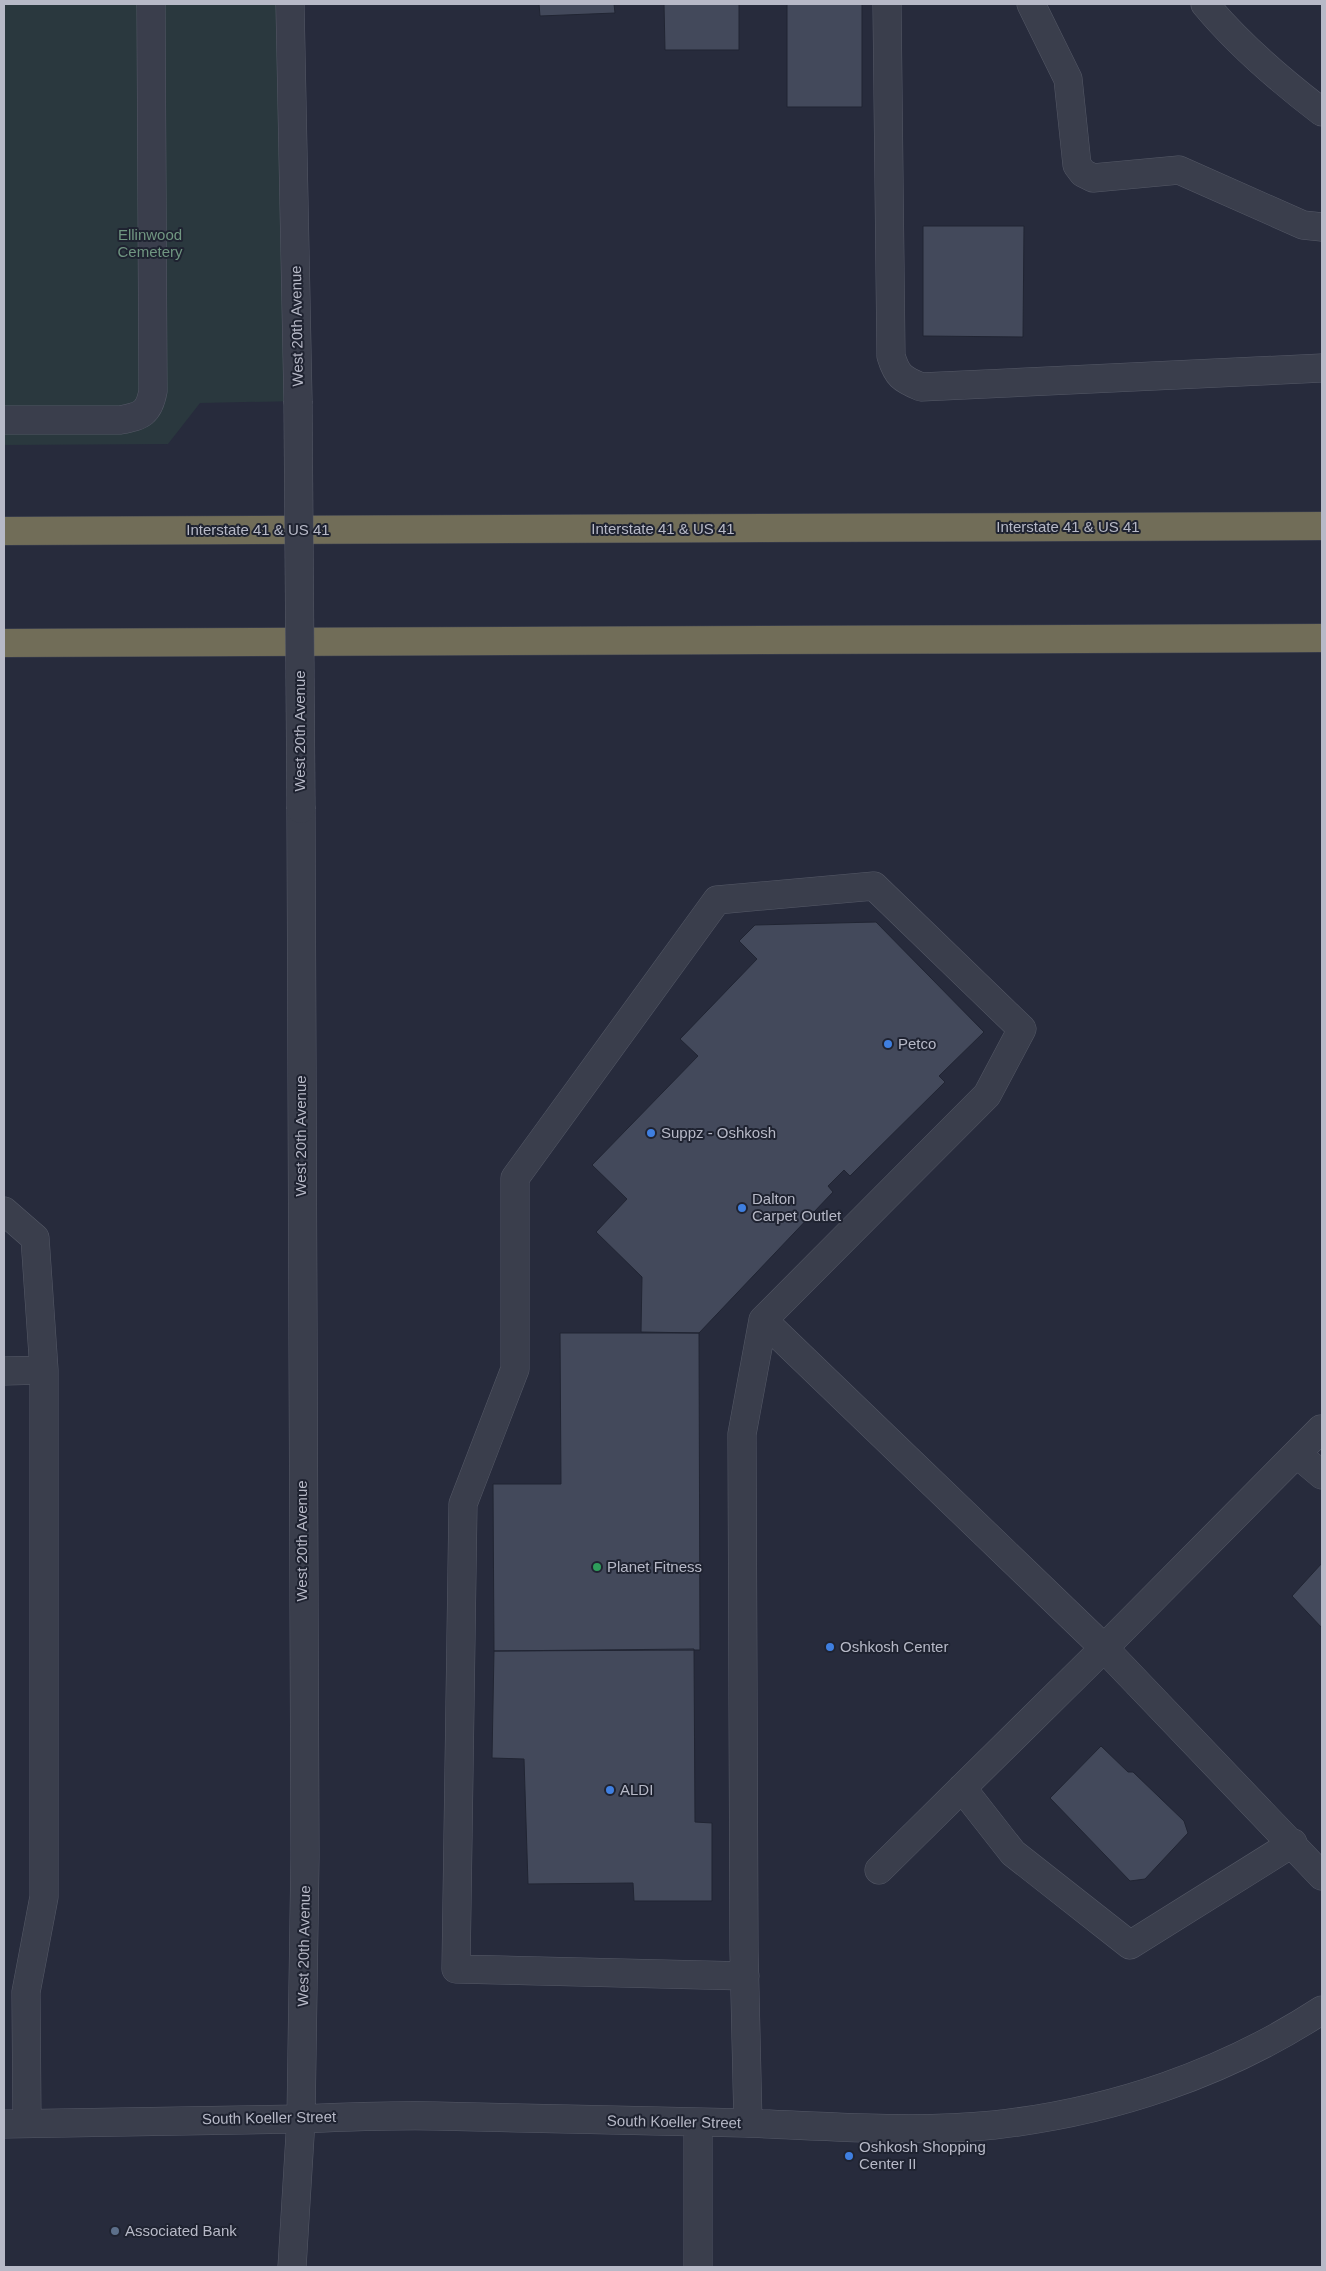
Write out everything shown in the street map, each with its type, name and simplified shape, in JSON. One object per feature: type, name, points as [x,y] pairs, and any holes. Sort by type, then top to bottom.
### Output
[{"type":"highway","name":"Interstate 41 & US 41","points":[[4,531],[1322,526]]},
{"type":"highway","points":[[4,643],[1322,638]]},
{"type":"street","points":[[4,420],[120,420],[138,417],[150,405],[153,391],[151,4]]},
{"type":"street","name":"West 20th Avenue","points":[[290,4],[298,401],[305,1847],[301,2118],[292,2267]]},
{"type":"street","points":[[887,4],[891,356],[896,370],[904,381],[920,388],[1322,368]]},
{"type":"street","points":[[1031,4],[1068,79],[1077,165],[1084,173],[1093,178],[1179,170],[1303,225],[1322,227]]},
{"type":"street","points":[[1205,4],[1279,80],[1322,112]]},
{"type":"street","points":[[745,1976],[456,1968],[463,1504],[515,1369],[515,1178],[717,900],[874,886],[1022,1029],[987,1095],[763,1320],[742,1434],[745,1976],[748,2124]]},
{"type":"street","points":[[4,1211],[35,1238],[44,1370],[44,1897],[26,1992],[16,2124]]},
{"type":"street","points":[[763,1320],[1104,1648],[1293,1843],[1322,1876]]},
{"type":"street","points":[[4,1371],[44,1370]]},
{"type":"street","points":[[879,1870],[1104,1648],[1321,1429]]},
{"type":"street","points":[[1297,1454],[1322,1475]]},
{"type":"street","points":[[962,1788],[1013,1854],[1130,1945],[1293,1843]]},
{"type":"street","name":"South Koeller Street","points":[[16,2124],[388,2115],[903,2128],[991,2125],[1054,2116],[1117,2102],[1178,2082],[1238,2058],[1295,2028],[1322,2010]]},
{"type":"street","points":[[698,2122],[698,2267]]},
{"type":"green space","name":"Ellinwood Cemetery","points":[[4,4],[290,4],[298,401],[200,403],[168,444],[4,445]]},
{"type":"building","points":[[539,4],[614,4],[615,13],[540,16]]},
{"type":"building","points":[[664,4],[739,4],[739,50],[665,50]]},
{"type":"building","points":[[787,4],[862,4],[862,107],[787,107]]},
{"type":"building","points":[[923,226],[1024,226],[1023,337],[923,336]]},
{"type":"building","points":[[876,922],[984,1032],[939,1076],[945,1082],[850,1176],[844,1170],[828,1186],[833,1192],[699,1333],[641,1332],[642,1277],[596,1232],[627,1199],[592,1165],[698,1056],[680,1039],[757,959],[739,941],[755,925]]},
{"type":"building","name":"Planet Fitness","points":[[560,1333],[699,1333],[700,1650],[494,1651],[493,1484],[561,1484]]},
{"type":"building","points":[[1322,1563],[1322,1628],[1292,1596]]},
{"type":"building","name":"ALDI","points":[[694,1649],[695,1822],[712,1823],[712,1901],[634,1901],[633,1883],[528,1884],[524,1759],[492,1758],[494,1651]]},
{"type":"building","points":[[1101,1746],[1128,1772],[1133,1772],[1184,1821],[1188,1833],[1145,1879],[1130,1881],[1050,1798]]},
{"type":"place","name":"Petco","points":[[888,1044]]},
{"type":"place","name":"Suppz - Oshkosh","points":[[651,1133]]},
{"type":"place","name":"Dalton Carpet Outlet","points":[[742,1208]]},
{"type":"place","name":"Planet Fitness","points":[[597,1567]]},
{"type":"place","name":"Oshkosh Center","points":[[830,1647]]},
{"type":"place","name":"ALDI","points":[[610,1790]]},
{"type":"place","name":"Oshkosh Shopping Center II","points":[[849,2156]]},
{"type":"place","name":"Associated Bank","points":[[115,2231]]}]
